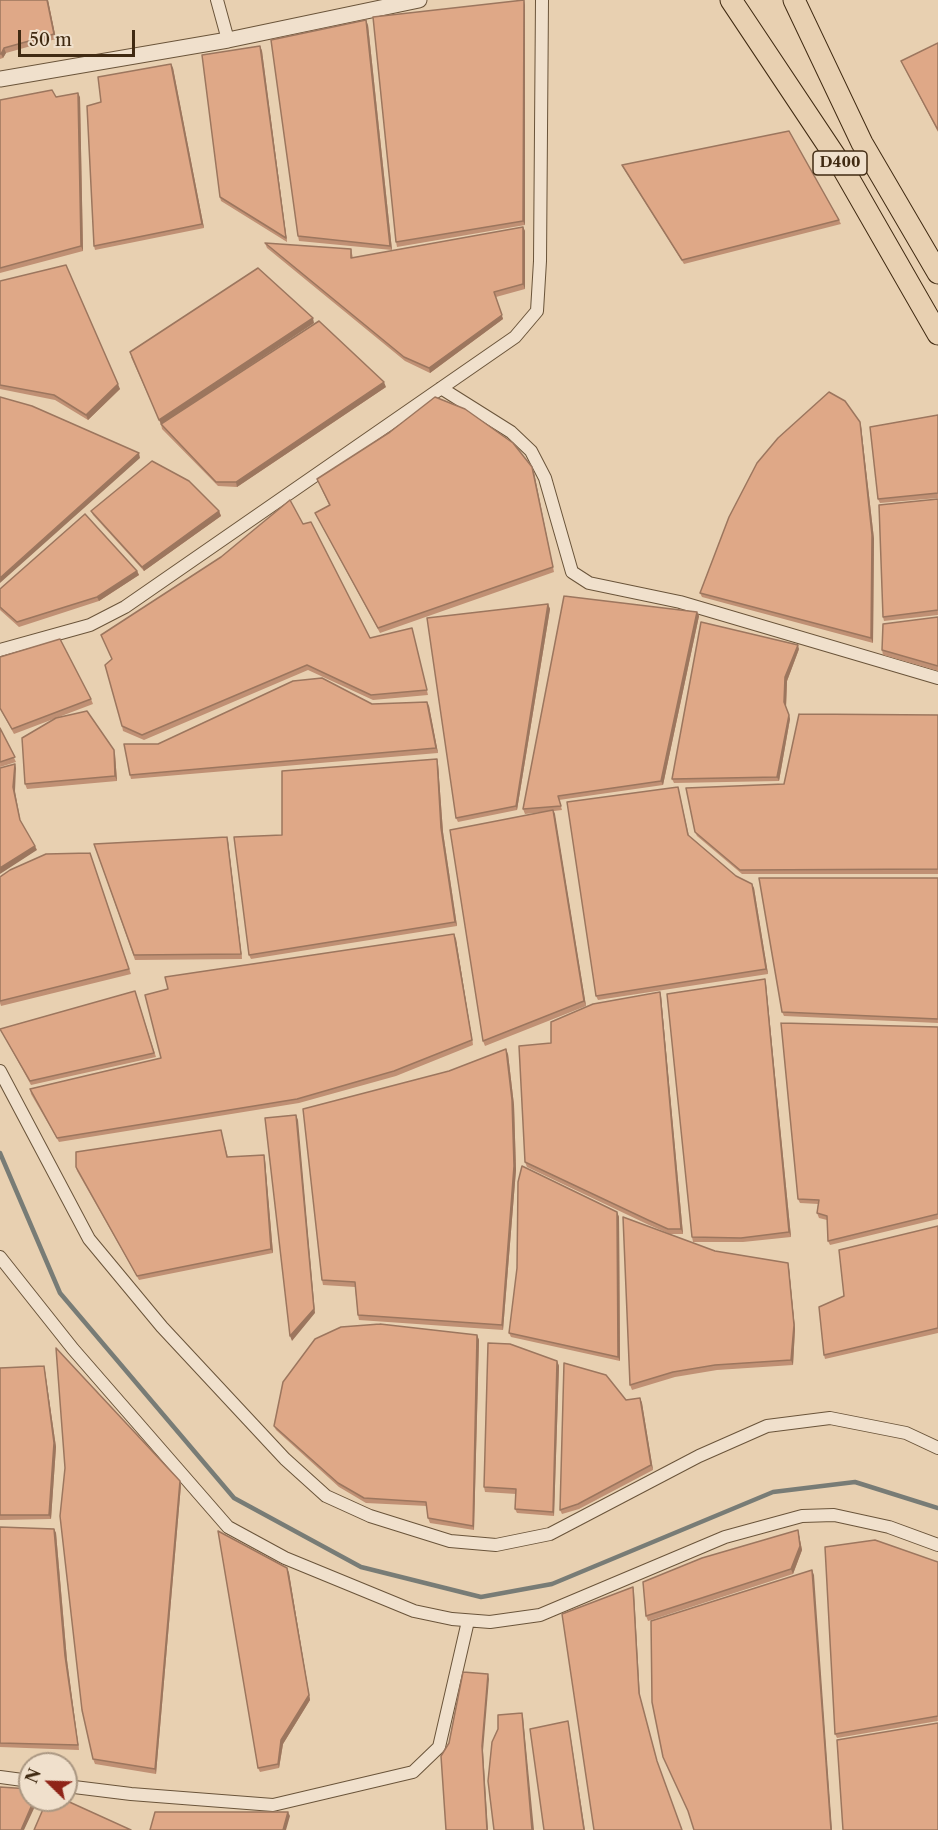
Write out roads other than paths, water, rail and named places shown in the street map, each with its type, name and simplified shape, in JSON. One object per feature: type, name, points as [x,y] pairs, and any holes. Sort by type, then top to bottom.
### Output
[{"type":"highway","name":"D400","points":[[731,0],[841,165],[938,334]]},
{"type":"highway","name":"D400","points":[[794,0],[862,143],[938,273]]},
{"type":"street","points":[[217,0],[228,40]]},
{"type":"street","points":[[0,79],[228,40],[419,0]]},
{"type":"street","points":[[0,650],[90,625],[125,607],[515,337],[537,311],[540,261],[542,0]]},
{"type":"street","points":[[441,388],[511,432],[531,451],[545,478],[572,572],[590,583],[680,602],[938,678]]},
{"type":"street","points":[[0,1071],[89,1239],[162,1327],[285,1459],[326,1496],[370,1516],[450,1542],[496,1545],[550,1534],[699,1456],[767,1426],[830,1418],[906,1433],[938,1448]]},
{"type":"street","points":[[0,1257],[73,1349],[228,1527],[285,1558],[414,1611],[468,1621],[490,1622],[540,1615],[725,1537],[802,1516],[834,1515],[889,1527],[938,1545]]},
{"type":"street","points":[[78,1787],[273,1805],[413,1772],[439,1747],[468,1621]]},
{"type":"street","points":[[0,1777],[18,1779]]},
{"type":"waterway","points":[[0,1153],[60,1293],[234,1498],[361,1567],[481,1597],[552,1584],[773,1492],[855,1482],[938,1508]]}]
